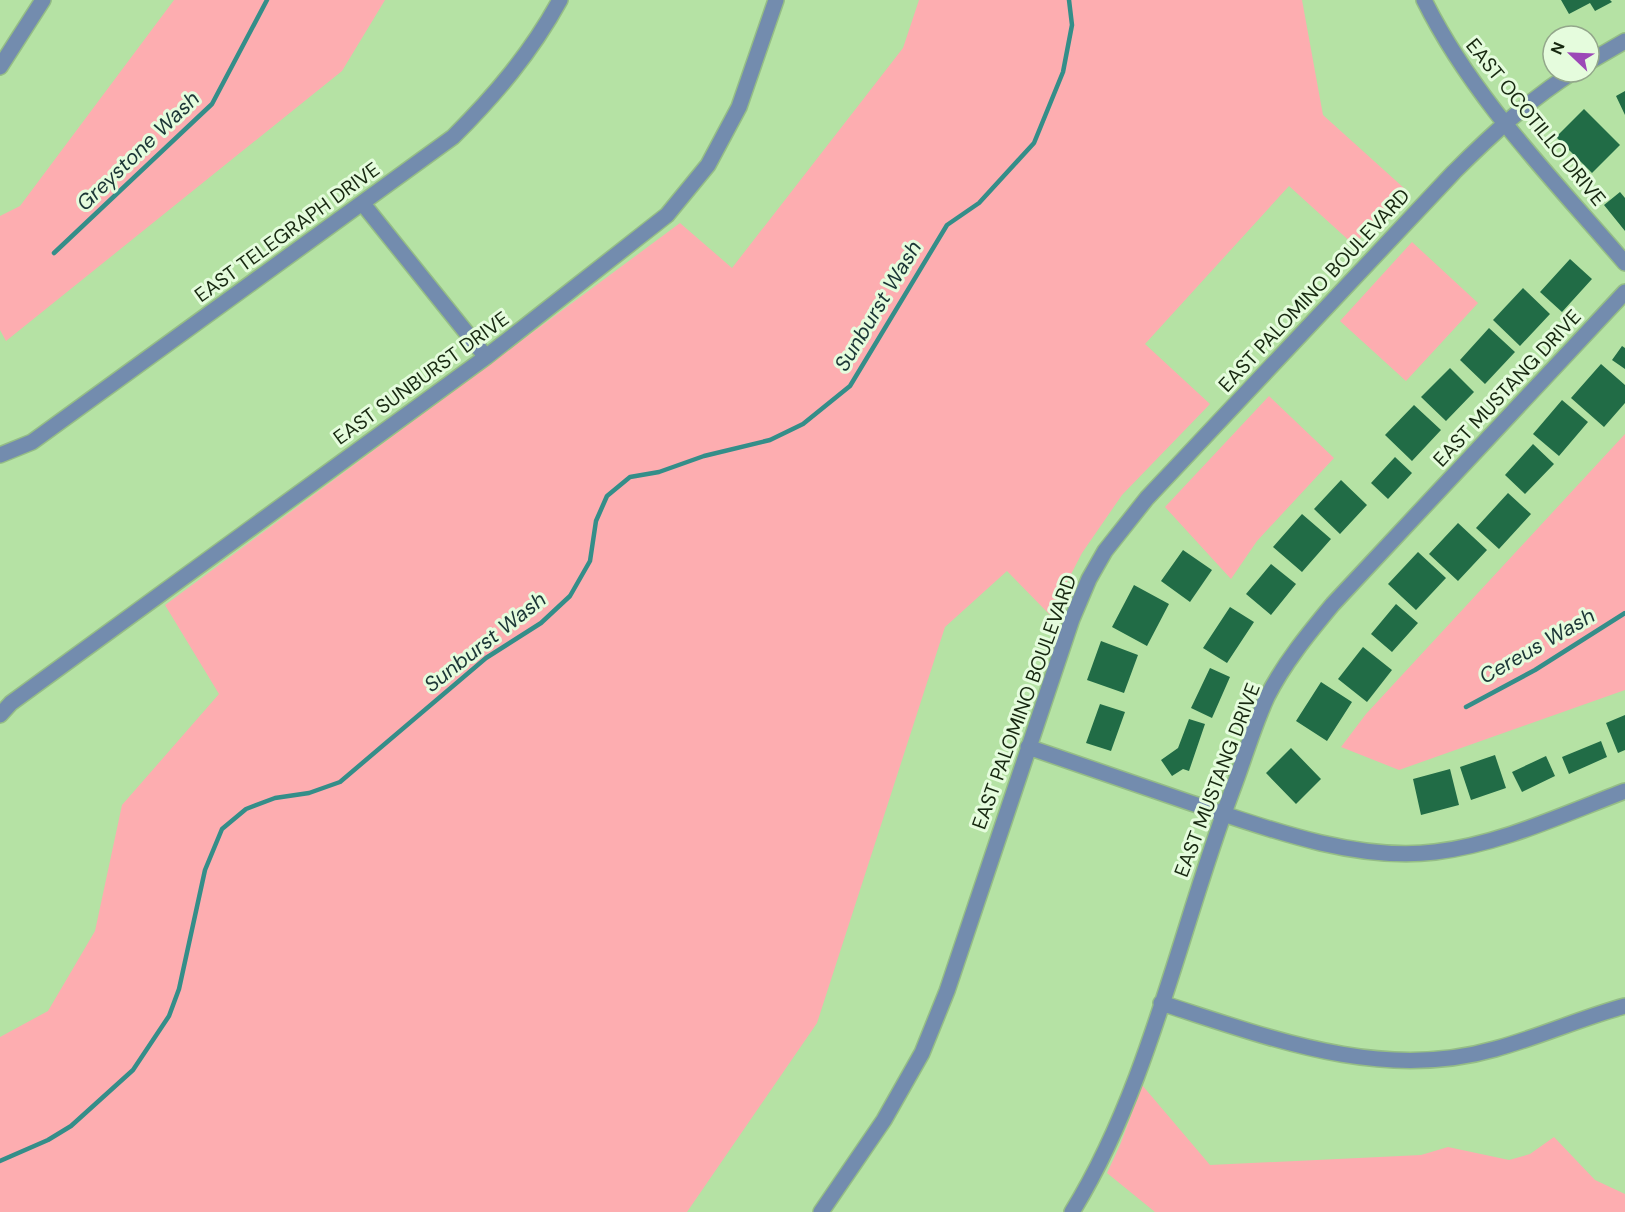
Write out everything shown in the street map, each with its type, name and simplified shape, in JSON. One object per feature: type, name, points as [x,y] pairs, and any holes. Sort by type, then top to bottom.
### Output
[{"type":"street","points":[[0,67],[44,0]]},
{"type":"street","name":"EAST TELEGRAPH DRIVE","points":[[0,455],[33,442],[453,137],[498,92],[540,37],[560,0]]},
{"type":"street","name":"EAST SUNBURST DRIVE","points":[[0,715],[11,704],[486,357],[667,215],[708,165],[739,106],[777,0]]},
{"type":"street","name":"EAST OCOTILLO DRIVE","points":[[1424,0],[1444,41],[1504,122],[1625,263]]},
{"type":"street","points":[[1601,55],[1625,41]]},
{"type":"street","name":"EAST PALOMINO BOULEVARD","points":[[821,1212],[884,1120],[922,1053],[947,992],[1072,619],[1089,579],[1105,551],[1147,498],[1504,122],[1535,96],[1554,84]]},
{"type":"street","points":[[363,204],[486,357]]},
{"type":"street","name":"EAST MUSTANG DRIVE","points":[[1072,1212],[1100,1164],[1132,1091],[1223,814],[1268,697],[1308,635],[1625,292]]},
{"type":"street","points":[[1028,747],[1305,840],[1361,850],[1434,853],[1522,830],[1625,791]]},
{"type":"street","points":[[1161,1003],[1301,1048],[1352,1058],[1389,1061],[1444,1058],[1494,1050],[1625,1006]]},
{"type":"shaded area","points":[[174,0],[385,0],[342,71],[6,341],[0,330],[0,216],[20,206]]},
{"type":"shaded area","points":[[919,0],[1302,0],[1323,115],[1405,189],[1354,245],[1289,186],[1145,344],[1210,404],[1122,495],[1082,553],[1050,615],[1007,571],[945,627],[817,1023],[687,1212],[0,1212],[0,1037],[48,1011],[95,931],[122,805],[219,694],[165,605],[680,223],[732,268],[903,48]]},
{"type":"shaded area","points":[[1412,242],[1478,303],[1406,381],[1340,321]]},
{"type":"shaded area","points":[[1269,396],[1334,458],[1257,541],[1231,579],[1165,507]]},
{"type":"shaded area","points":[[1625,434],[1625,690],[1399,770],[1341,747],[1366,714]]},
{"type":"shaded area","points":[[1142,1085],[1210,1165],[1421,1155],[1448,1147],[1509,1160],[1530,1154],[1554,1137],[1595,1180],[1625,1194],[1625,1212],[1155,1212],[1107,1173]]},
{"type":"building","points":[[1561,0],[1610,0],[1612,2],[1595,11],[1590,3],[1569,14]]},
{"type":"building","points":[[1625,91],[1625,115],[1616,96]]},
{"type":"building","points":[[1584,109],[1620,145],[1592,173],[1556,137]]},
{"type":"building","points":[[1620,192],[1625,198],[1625,231],[1604,205]]},
{"type":"building","points":[[1570,259],[1592,279],[1562,312],[1540,292]]},
{"type":"building","points":[[1523,288],[1550,314],[1520,346],[1493,320]]},
{"type":"building","points":[[1489,328],[1515,352],[1485,384],[1460,360]]},
{"type":"building","points":[[1622,346],[1625,348],[1625,369],[1612,360]]},
{"type":"building","points":[[1601,364],[1625,385],[1625,403],[1604,427],[1571,398]]},
{"type":"building","points":[[1450,368],[1474,392],[1446,421],[1421,397]]},
{"type":"building","points":[[1562,400],[1588,422],[1559,456],[1533,434]]},
{"type":"building","points":[[1414,405],[1441,430],[1412,461],[1385,435]]},
{"type":"building","points":[[1533,444],[1554,464],[1525,494],[1505,475]]},
{"type":"building","points":[[1395,457],[1412,473],[1388,499],[1371,483]]},
{"type":"building","points":[[1341,480],[1367,505],[1340,534],[1314,509]]},
{"type":"building","points":[[1508,493],[1531,514],[1499,549],[1476,528]]},
{"type":"building","points":[[1302,514],[1331,539],[1302,572],[1273,547]]},
{"type":"building","points":[[1458,523],[1487,550],[1458,581],[1429,554]]},
{"type":"building","points":[[1183,550],[1212,570],[1190,602],[1161,581]]},
{"type":"building","points":[[1418,552],[1446,578],[1416,610],[1388,584]]},
{"type":"building","points":[[1271,564],[1296,584],[1271,615],[1246,594]]},
{"type":"building","points":[[1134,585],[1169,604],[1147,646],[1112,627]]},
{"type":"building","points":[[1396,604],[1418,623],[1392,652],[1371,634]]},
{"type":"building","points":[[1230,607],[1254,622],[1227,663],[1203,648]]},
{"type":"building","points":[[1101,641],[1138,655],[1124,693],[1087,680]]},
{"type":"building","points":[[1363,647],[1392,670],[1367,702],[1338,679]]},
{"type":"building","points":[[1210,668],[1230,677],[1212,718],[1191,708]]},
{"type":"building","points":[[1321,682],[1352,702],[1327,741],[1296,721]]},
{"type":"building","points":[[1100,704],[1125,712],[1111,751],[1086,743]]},
{"type":"building","points":[[1625,715],[1625,750],[1618,753],[1606,723]]},
{"type":"building","points":[[1189,719],[1205,724],[1189,771],[1183,769],[1172,776],[1161,760],[1178,748]]},
{"type":"building","points":[[1601,741],[1607,757],[1569,774],[1562,757]]},
{"type":"building","points":[[1291,748],[1321,779],[1296,804],[1266,773]]},
{"type":"building","points":[[1495,755],[1506,788],[1471,800],[1460,767]]},
{"type":"building","points":[[1546,756],[1555,776],[1522,792],[1512,772]]},
{"type":"building","points":[[1450,769],[1459,805],[1421,815],[1413,779]]},
{"type":"waterway","name":"Greystone Wash","points":[[54,253],[212,104],[267,0]]},
{"type":"waterway","name":"Sunburst Wash","points":[[0,1161],[48,1140],[71,1126],[133,1070],[169,1016],[179,989],[205,870],[222,829],[246,809],[275,798],[309,793],[340,782],[486,658],[541,623],[570,596],[590,561],[596,521],[607,496],[630,477],[659,472],[704,456],[770,440],[803,424],[850,386],[947,225],[979,203],[1034,143],[1063,72],[1072,25],[1069,0]]},
{"type":"waterway","name":"Cereus Wash","points":[[1466,707],[1535,670],[1625,613]]}]
